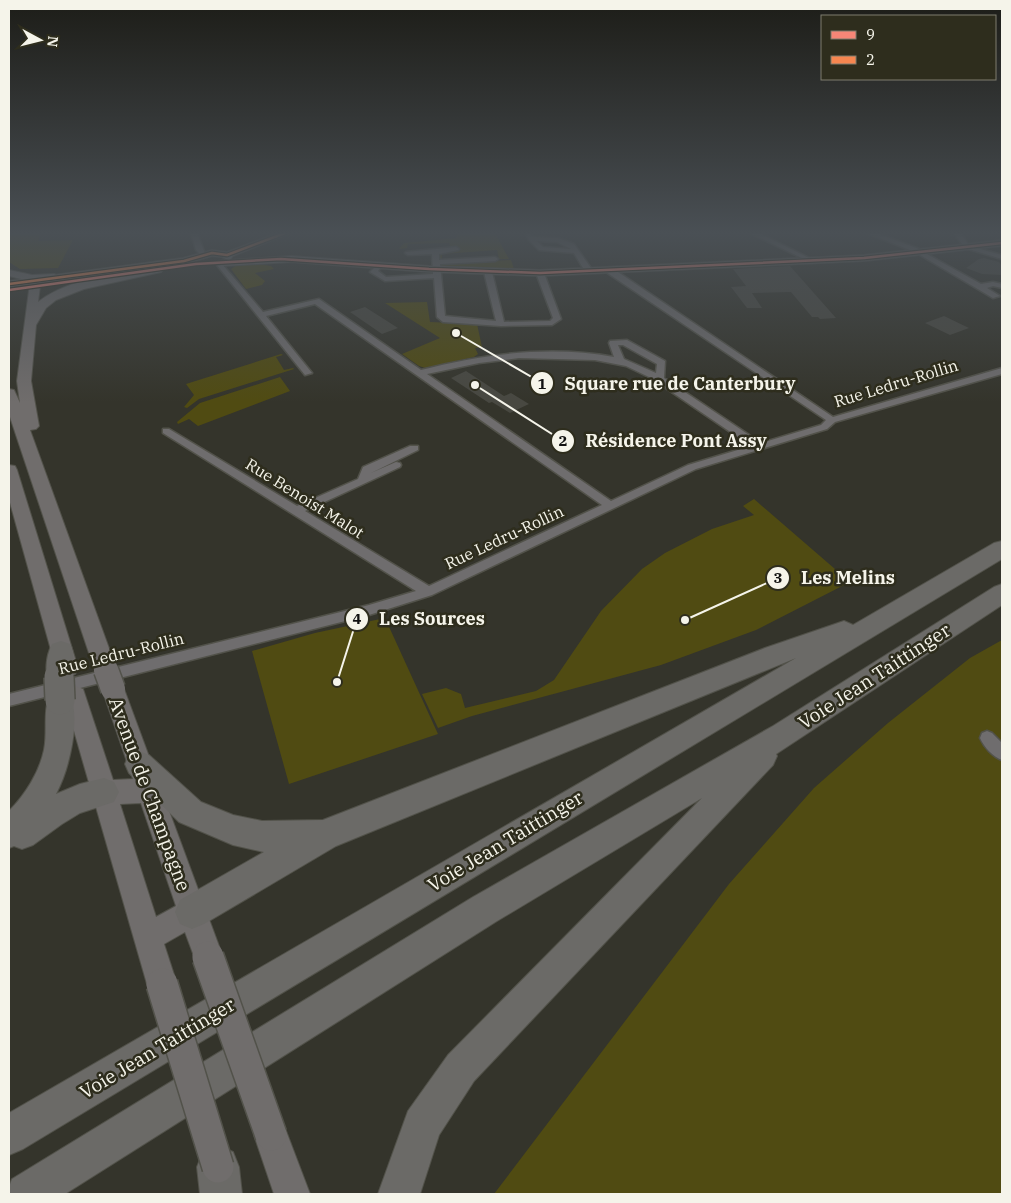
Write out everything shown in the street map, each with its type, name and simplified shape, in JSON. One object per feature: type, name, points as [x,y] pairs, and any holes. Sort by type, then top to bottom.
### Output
[{"type":"highway","name":"Voie Jean Taittinger","points":[[9,1135],[1002,549]]},
{"type":"highway","name":"Voie Jean Taittinger","points":[[28,1194],[485,909],[783,735],[1002,592]]},
{"type":"highway","points":[[192,912],[325,835],[774,655],[893,614]]},
{"type":"highway","points":[[9,833],[32,810],[47,782],[58,750],[65,679]]},
{"type":"highway","points":[[399,1194],[422,1125],[461,1068],[783,735]]},
{"type":"highway","points":[[144,777],[190,812],[233,830],[262,837],[325,835]]},
{"type":"highway","points":[[9,844],[61,806],[81,797],[104,792]]},
{"type":"highway","points":[[54,1194],[110,1143]]},
{"type":"main road","points":[[34,289],[24,391],[30,422],[62,518],[62,546]]},
{"type":"main road","points":[[30,326],[41,306],[53,297],[76,289]]},
{"type":"main road","name":"Avenue de Champagne","points":[[9,394],[292,1194]]},
{"type":"main road","points":[[9,470],[65,679],[104,792],[221,1185]]},
{"type":"main road","points":[[104,792],[144,777]]},
{"type":"main road","points":[[148,938],[192,912]]},
{"type":"street","points":[[244,289],[261,315],[308,373]]},
{"type":"street","points":[[439,289],[441,316],[446,320],[501,324],[552,323],[557,319],[546,289]]},
{"type":"street","points":[[492,289],[501,324]]},
{"type":"street","points":[[637,289],[832,420]]},
{"type":"street","points":[[984,289],[996,296]]},
{"type":"street","points":[[261,315],[316,301],[611,506]]},
{"type":"street","points":[[620,360],[613,342],[624,342],[662,363],[659,380]]},
{"type":"street","points":[[420,373],[450,365],[528,354],[620,360],[639,368],[659,380],[760,448]]},
{"type":"street","name":"Rue Ledru-Rollin","points":[[9,700],[369,610],[428,592],[692,467],[760,448],[824,427],[832,420],[1002,371]]},
{"type":"street","name":"Rue Benoist Malot","points":[[166,431],[428,592]]},
{"type":"street","points":[[296,511],[362,481],[367,469],[414,452]]},
{"type":"street","points":[[987,738],[1002,753]]},
{"type":"shaded area","points":[[427,302],[430,322],[477,324],[482,347],[475,348],[478,354],[474,357],[425,368],[402,354],[440,338],[385,303]]},
{"type":"shaded area","points":[[281,354],[283,355],[276,357],[284,370],[294,369],[199,399],[187,408],[184,407],[194,395],[186,384]]},
{"type":"shaded area","points":[[280,377],[290,391],[198,426],[189,419],[178,424],[177,422],[200,403]]},
{"type":"shaded area","points":[[754,499],[850,582],[756,630],[661,665],[472,716],[438,728],[422,694],[446,688],[461,694],[465,708],[536,691],[554,680],[601,611],[642,569],[665,553],[712,529],[754,515],[743,506]]},
{"type":"shaded area","points":[[385,618],[438,734],[289,784],[252,651],[315,633]]},
{"type":"shaded area","points":[[1002,640],[1002,1194],[494,1194],[729,884],[814,788],[888,723],[970,658]]},
{"type":"building","points":[[733,289],[810,289],[836,318],[820,319],[812,317],[791,292],[752,293],[762,308],[747,308]]},
{"type":"building","points":[[365,307],[398,328],[382,334],[350,312]]},
{"type":"building","points":[[944,316],[969,328],[950,335],[925,323]]},
{"type":"building","points":[[466,371],[504,396],[511,393],[529,404],[510,413],[492,402],[489,403],[451,378]]},
{"type":"transit line","name":"9","points":[[9,290],[15,289]]},
{"type":"place","name":"Square rue de Canterbury","points":[[456,333]]},
{"type":"place","name":"Résidence Pont Assy","points":[[475,385]]},
{"type":"place","name":"Les Melins","points":[[685,620]]},
{"type":"place","name":"Les Sources","points":[[337,682]]}]
